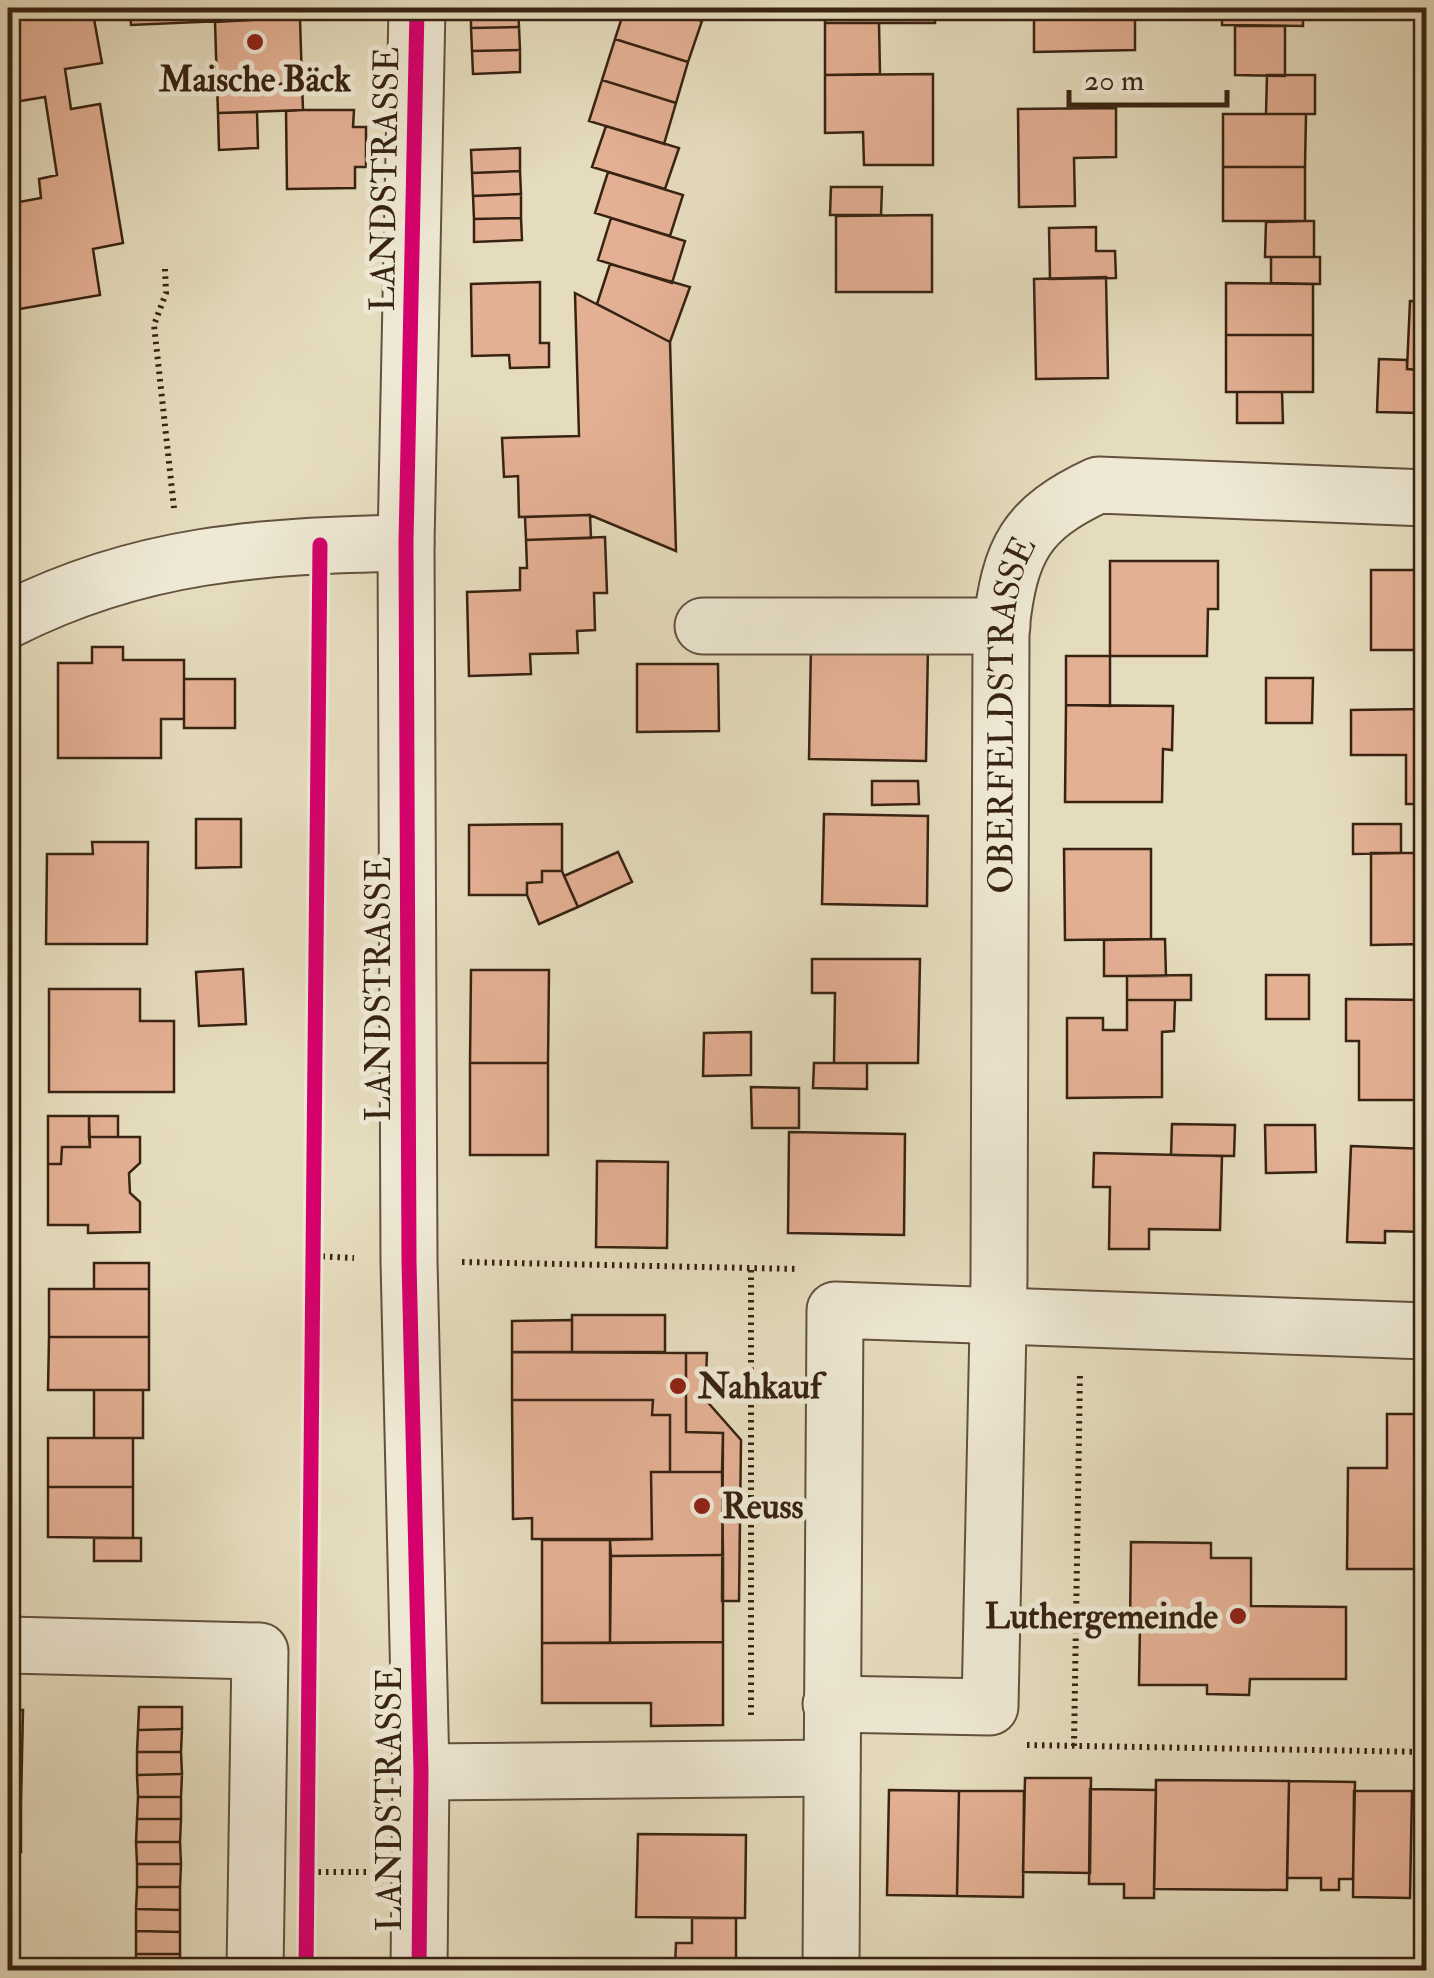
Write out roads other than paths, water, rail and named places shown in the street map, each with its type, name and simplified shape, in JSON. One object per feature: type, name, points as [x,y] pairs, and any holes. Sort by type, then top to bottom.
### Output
[{"type":"street","name":"LANDSTRASSE","points":[[417,8],[406,543],[409,1261],[421,1772],[419,1970]]},
{"type":"street","name":"OBERFELDSTRASSE","points":[[831,1704],[990,1706],[999,1315],[1002,626],[1004,587],[1024,537],[1069,498],[1098,485],[1426,498]]},
{"type":"street","points":[[8,620],[118,573],[180,559],[320,545],[406,543]]},
{"type":"street","points":[[704,626],[1002,626]]},
{"type":"street","points":[[832,1970],[835,1310],[1426,1331]]},
{"type":"street","points":[[8,1645],[260,1651],[254,1970]]},
{"type":"street","points":[[421,1772],[832,1768]]},
{"type":"place","name":"Maische Bäck","points":[[255,42]]},
{"type":"place","name":"Nahkauf","points":[[678,1386]]},
{"type":"place","name":"Reuss","points":[[702,1506]]},
{"type":"place","name":"Luthergemeinde","points":[[1238,1616]]}]
